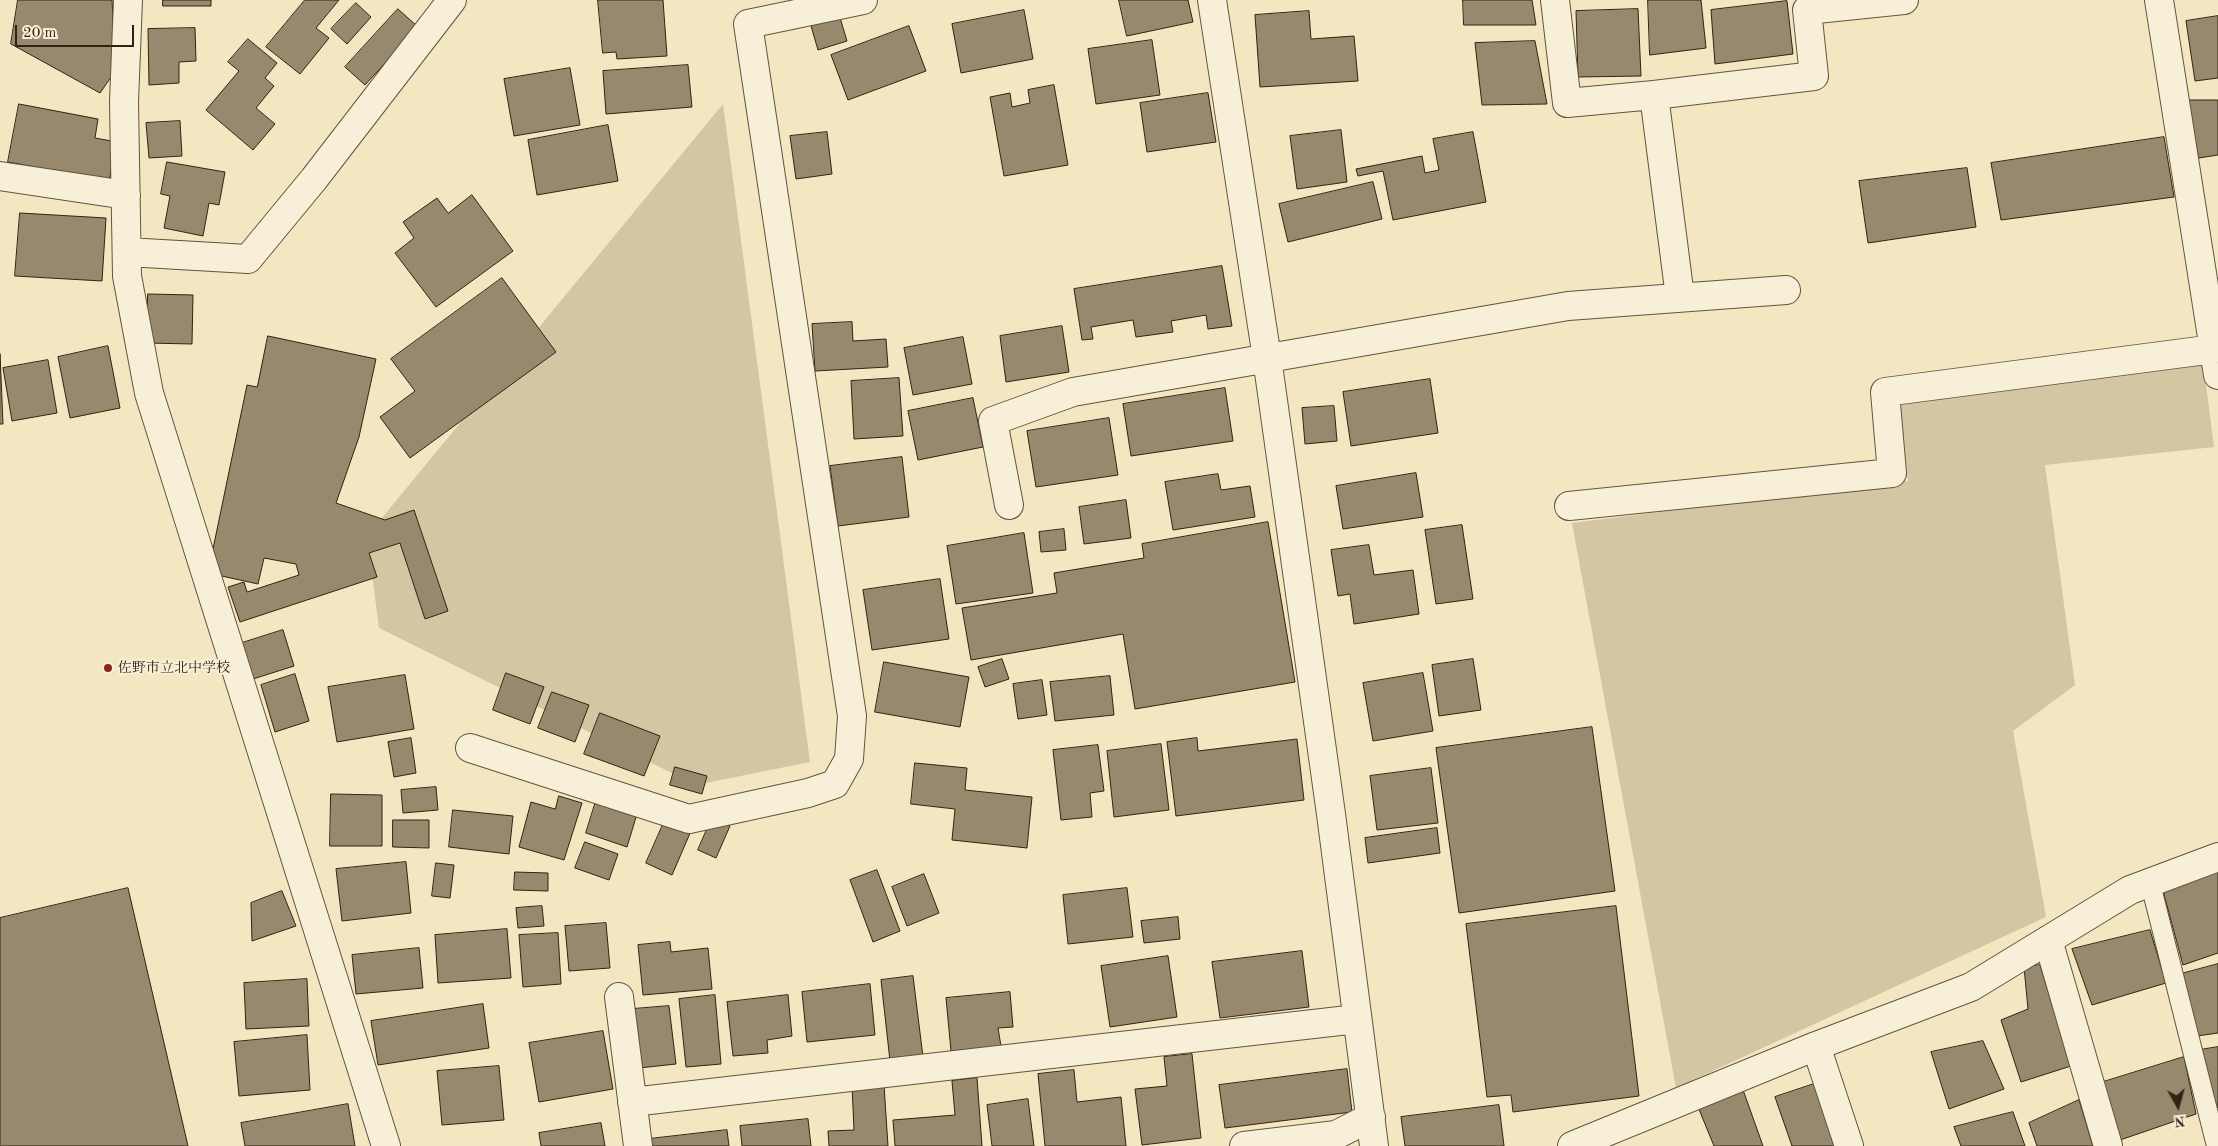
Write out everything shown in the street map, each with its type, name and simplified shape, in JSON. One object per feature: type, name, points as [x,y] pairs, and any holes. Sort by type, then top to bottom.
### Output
[{"type":"street","points":[[128,0],[124,102],[127,276],[149,393],[386,1146]]},
{"type":"street","points":[[127,252],[248,259],[314,179],[452,0]]},
{"type":"street","points":[[470,748],[689,819],[808,793],[835,784],[849,758],[852,716],[748,24],[863,0]]},
{"type":"street","points":[[1212,0],[1267,358],[1331,814],[1374,1146]]},
{"type":"street","points":[[1555,0],[1567,103],[1654,95],[1814,76],[1807,5],[1904,0]]},
{"type":"street","points":[[2159,0],[2218,376]]},
{"type":"street","points":[[1654,95],[1680,297]]},
{"type":"street","points":[[0,176],[126,195]]},
{"type":"street","points":[[1009,505],[993,422],[1073,392],[1568,306],[1786,290]]},
{"type":"street","points":[[1569,506],[1892,473],[1885,392],[2214,349]]},
{"type":"street","points":[[1572,1146],[1816,1046],[1972,987],[2130,890],[2218,857]]},
{"type":"street","points":[[2048,940],[2108,1146]]},
{"type":"street","points":[[619,997],[638,1146]]},
{"type":"street","points":[[632,1102],[1357,1019]]},
{"type":"street","points":[[1816,1046],[1849,1146]]},
{"type":"street","points":[[1244,1146],[1336,1135],[1371,1117]]},
{"type":"lane","points":[[2150,882],[2216,1144]]},
{"type":"shaded area","points":[[723,104],[810,762],[696,785],[379,628],[367,536]]},
{"type":"shaded area","points":[[2203,361],[2214,447],[2045,465],[2075,685],[2013,731],[2046,917],[1676,1088],[1572,523],[1908,481],[1899,405]]},
{"type":"building","points":[[18,0],[112,0],[116,70],[100,93],[11,44]]},
{"type":"building","points":[[163,0],[211,0],[211,6],[163,6]]},
{"type":"building","points":[[305,0],[339,0],[316,28],[329,38],[300,74],[266,47]]},
{"type":"building","points":[[598,0],[663,0],[667,56],[617,59],[616,52],[603,53]]},
{"type":"building","points":[[1119,0],[1188,0],[1193,22],[1127,36]]},
{"type":"building","points":[[1463,0],[1532,0],[1536,25],[1464,25]]},
{"type":"building","points":[[1648,0],[1701,0],[1706,48],[1650,55]]},
{"type":"building","points":[[1787,1],[1793,54],[1715,64],[1711,10]]},
{"type":"building","points":[[356,3],[371,17],[347,44],[331,29]]},
{"type":"building","points":[[398,9],[418,27],[365,85],[345,67]]},
{"type":"building","points":[[1638,9],[1641,76],[1578,77],[1576,11]]},
{"type":"building","points":[[1024,10],[1033,59],[961,73],[952,24]]},
{"type":"building","points":[[838,11],[847,41],[818,50],[809,19]]},
{"type":"building","points":[[1309,11],[1311,39],[1354,36],[1358,81],[1260,87],[1255,15]]},
{"type":"building","points":[[2218,16],[2218,78],[2195,81],[2186,21]]},
{"type":"building","points":[[909,26],[926,71],[848,100],[831,55]]},
{"type":"building","points":[[195,28],[196,61],[179,62],[179,83],[149,85],[148,29]]},
{"type":"building","points":[[248,39],[277,63],[265,78],[274,86],[256,108],[275,124],[253,150],[206,110],[239,71],[228,62]]},
{"type":"building","points":[[1152,40],[1160,95],[1096,104],[1088,49]]},
{"type":"building","points":[[1535,41],[1547,104],[1482,105],[1475,43]]},
{"type":"building","points":[[688,65],[692,107],[606,114],[603,71]]},
{"type":"building","points":[[570,68],[580,125],[514,136],[504,79]]},
{"type":"building","points":[[1054,85],[1068,165],[1004,176],[990,97],[1010,93],[1012,107],[1030,103],[1028,90]]},
{"type":"building","points":[[1208,93],[1216,142],[1147,152],[1140,103]]},
{"type":"building","points":[[2188,100],[2218,100],[2218,155],[2199,158]]},
{"type":"building","points":[[19,104],[98,119],[95,138],[117,142],[109,181],[8,162]]},
{"type":"building","points":[[180,121],[182,156],[149,158],[146,123]]},
{"type":"building","points":[[608,125],[618,181],[537,195],[528,140]]},
{"type":"building","points":[[1341,130],[1347,182],[1297,189],[1290,136]]},
{"type":"building","points":[[827,132],[832,174],[796,179],[790,136]]},
{"type":"building","points":[[1473,132],[1486,202],[1393,220],[1383,171],[1358,176],[1356,169],[1422,156],[1425,173],[1439,170],[1433,139]]},
{"type":"building","points":[[2164,137],[2174,197],[2001,220],[1991,163]]},
{"type":"building","points":[[167,162],[225,172],[219,205],[209,203],[203,236],[164,228],[170,196],[161,194]]},
{"type":"building","points":[[1967,168],[1976,227],[1868,243],[1859,181]]},
{"type":"building","points":[[1373,182],[1382,219],[1288,242],[1279,204]]},
{"type":"building","points":[[472,195],[513,251],[436,307],[395,253],[414,238],[403,222],[437,198],[448,213]]},
{"type":"building","points":[[20,213],[106,218],[102,281],[15,276]]},
{"type":"building","points":[[1222,266],[1232,326],[1208,329],[1206,315],[1171,321],[1173,332],[1136,337],[1133,320],[1091,327],[1093,339],[1082,340],[1074,289]]},
{"type":"building","points":[[502,278],[556,352],[410,458],[380,417],[415,391],[391,359]]},
{"type":"building","points":[[148,294],[193,295],[192,344],[147,343]]},
{"type":"building","points":[[852,322],[853,341],[886,339],[888,367],[815,371],[812,324]]},
{"type":"building","points":[[1062,326],[1069,372],[1006,382],[1000,336]]},
{"type":"building","points":[[268,336],[376,359],[359,437],[336,503],[385,520],[414,510],[448,611],[425,619],[400,543],[369,553],[377,577],[240,622],[228,587],[244,582],[247,592],[299,575],[296,564],[264,558],[258,584],[208,573],[247,385],[257,387]]},
{"type":"building","points":[[963,337],[972,384],[913,395],[904,348]]},
{"type":"building","points":[[108,346],[120,408],[70,418],[58,357]]},
{"type":"building","points":[[0,354],[3,424],[0,424]]},
{"type":"building","points":[[48,360],[57,413],[12,421],[3,368]]},
{"type":"building","points":[[899,378],[903,436],[854,439],[851,381]]},
{"type":"building","points":[[1430,379],[1438,433],[1351,446],[1343,392]]},
{"type":"building","points":[[1225,388],[1233,441],[1131,456],[1123,404]]},
{"type":"building","points":[[973,398],[983,447],[918,460],[908,411]]},
{"type":"building","points":[[1334,406],[1337,441],[1305,444],[1302,408]]},
{"type":"building","points":[[1109,418],[1118,475],[1036,487],[1027,431]]},
{"type":"building","points":[[902,457],[909,517],[838,526],[830,466]]},
{"type":"building","points":[[1416,473],[1423,517],[1343,529],[1336,486]]},
{"type":"building","points":[[1218,474],[1221,490],[1250,486],[1255,517],[1173,530],[1165,482]]},
{"type":"building","points":[[1126,500],[1131,538],[1084,544],[1079,507]]},
{"type":"building","points":[[1268,522],[1295,682],[1135,709],[1123,634],[971,660],[962,608],[1057,593],[1054,573],[1144,558],[1142,544]]},
{"type":"building","points":[[1462,525],[1473,599],[1436,604],[1425,530]]},
{"type":"building","points":[[1064,529],[1066,550],[1041,552],[1039,532]]},
{"type":"building","points":[[1024,533],[1033,593],[956,604],[947,546]]},
{"type":"building","points":[[1369,545],[1374,575],[1413,570],[1419,614],[1354,624],[1350,594],[1338,596],[1331,550]]},
{"type":"building","points":[[940,579],[949,639],[872,650],[863,590]]},
{"type":"building","points":[[283,630],[294,666],[253,679],[242,643]]},
{"type":"building","points":[[1002,659],[1009,679],[985,687],[978,667]]},
{"type":"building","points":[[1473,659],[1481,710],[1439,716],[1432,665]]},
{"type":"building","points":[[884,662],[969,677],[960,727],[875,712]]},
{"type":"building","points":[[506,673],[544,687],[530,724],[493,710]]},
{"type":"building","points":[[1423,673],[1433,731],[1373,741],[1363,683]]},
{"type":"building","points":[[295,674],[309,721],[275,732],[261,685]]},
{"type":"building","points":[[405,675],[414,729],[337,742],[328,687]]},
{"type":"building","points":[[1110,676],[1114,715],[1055,721],[1050,682]]},
{"type":"building","points":[[1042,680],[1047,715],[1018,719],[1013,684]]},
{"type":"building","points":[[552,692],[589,705],[575,742],[538,728]]},
{"type":"building","points":[[600,713],[660,736],[644,776],[584,754]]},
{"type":"building","points":[[1592,727],[1615,891],[1459,913],[1436,748]]},
{"type":"building","points":[[411,738],[416,773],[394,777],[388,742]]},
{"type":"building","points":[[1197,738],[1198,751],[1297,739],[1304,800],[1176,816],[1167,742]]},
{"type":"building","points":[[1161,744],[1169,810],[1114,817],[1107,751]]},
{"type":"building","points":[[1098,745],[1104,791],[1090,793],[1092,817],[1061,820],[1053,750]]},
{"type":"building","points":[[915,763],[967,768],[965,790],[1032,797],[1027,848],[952,840],[955,809],[911,804]]},
{"type":"building","points":[[675,767],[707,776],[702,794],[670,785]]},
{"type":"building","points":[[1431,768],[1438,823],[1377,830],[1370,776]]},
{"type":"building","points":[[436,787],[438,810],[403,813],[401,790]]},
{"type":"building","points":[[331,794],[382,795],[382,846],[330,846]]},
{"type":"building","points":[[559,796],[582,803],[564,860],[519,847],[531,802],[555,809]]},
{"type":"building","points":[[596,801],[637,814],[627,847],[586,833]]},
{"type":"building","points":[[453,810],[513,816],[509,854],[449,847]]},
{"type":"building","points":[[712,818],[730,826],[716,858],[698,850]]},
{"type":"building","points":[[393,820],[429,820],[429,848],[393,847]]},
{"type":"building","points":[[665,820],[691,831],[672,875],[646,863]]},
{"type":"building","points":[[1437,828],[1440,853],[1368,863],[1365,838]]},
{"type":"building","points":[[585,842],[618,854],[609,880],[575,868]]},
{"type":"building","points":[[406,862],[411,913],[342,921],[336,869]]},
{"type":"building","points":[[436,863],[454,865],[450,898],[432,896]]},
{"type":"building","points":[[2218,869],[2218,953],[2183,965],[2162,887]]},
{"type":"building","points":[[877,870],[900,931],[873,942],[850,880]]},
{"type":"building","points":[[515,872],[548,873],[548,891],[514,890]]},
{"type":"building","points":[[924,874],[939,913],[907,926],[892,887]]},
{"type":"building","points":[[128,888],[188,1146],[0,1146],[0,918]]},
{"type":"building","points":[[1127,888],[1133,937],[1068,944],[1063,895]]},
{"type":"building","points":[[282,891],[296,926],[252,941],[251,903]]},
{"type":"building","points":[[542,906],[544,926],[518,928],[516,908]]},
{"type":"building","points":[[1616,906],[1639,1096],[1513,1112],[1511,1095],[1487,1097],[1466,924]]},
{"type":"building","points":[[1178,917],[1180,939],[1144,943],[1141,921]]},
{"type":"building","points":[[606,923],[610,968],[569,971],[565,926]]},
{"type":"building","points":[[507,929],[511,978],[438,983],[435,935]]},
{"type":"building","points":[[2150,930],[2166,983],[2092,1005],[2072,949]]},
{"type":"building","points":[[558,933],[561,984],[523,987],[519,935]]},
{"type":"building","points":[[670,942],[671,952],[708,948],[712,989],[643,995],[638,945]]},
{"type":"building","points":[[419,948],[423,988],[356,994],[352,955]]},
{"type":"building","points":[[1302,951],[1309,1007],[1220,1018],[1212,962]]},
{"type":"building","points":[[1168,956],[1177,1017],[1110,1027],[1101,966]]},
{"type":"building","points":[[2218,964],[2218,1033],[2197,1036],[2181,974]]},
{"type":"building","points":[[2040,965],[2071,1066],[2021,1082],[2001,1020],[2028,1009],[2024,967]]},
{"type":"building","points":[[913,976],[923,1057],[890,1061],[881,980]]},
{"type":"building","points":[[307,979],[309,1026],[246,1029],[244,983]]},
{"type":"building","points":[[870,984],[875,1035],[807,1042],[802,992]]},
{"type":"building","points":[[1010,992],[1013,1027],[998,1028],[1001,1046],[951,1051],[946,998]]},
{"type":"building","points":[[715,995],[721,1064],[686,1067],[679,999]]},
{"type":"building","points":[[788,995],[792,1036],[767,1040],[768,1053],[733,1056],[727,1002]]},
{"type":"building","points":[[483,1004],[489,1048],[378,1065],[371,1021]]},
{"type":"building","points":[[669,1006],[676,1064],[639,1068],[633,1009]]},
{"type":"building","points":[[603,1031],[613,1089],[539,1102],[529,1043]]},
{"type":"building","points":[[307,1035],[310,1090],[239,1096],[234,1042]]},
{"type":"building","points":[[1983,1041],[2004,1089],[1949,1109],[1931,1052]]},
{"type":"building","points":[[2218,1047],[2218,1107],[2217,1108],[2200,1050]]},
{"type":"building","points":[[1192,1054],[1201,1138],[1142,1145],[1135,1089],[1167,1086],[1164,1057]]},
{"type":"building","points":[[2184,1057],[2196,1114],[2120,1140],[2100,1083]]},
{"type":"building","points":[[499,1066],[504,1120],[442,1125],[437,1071]]},
{"type":"building","points":[[1347,1069],[1352,1112],[1225,1128],[1219,1085]]},
{"type":"building","points":[[1074,1070],[1077,1102],[1121,1097],[1126,1146],[1045,1146],[1038,1074]]},
{"type":"building","points":[[1838,1076],[1861,1146],[1792,1146],[1775,1097]]},
{"type":"building","points":[[977,1078],[982,1146],[895,1146],[893,1120],[955,1115],[952,1081]]},
{"type":"building","points":[[884,1085],[888,1146],[829,1146],[828,1131],[854,1130],[852,1086]]},
{"type":"building","points":[[1742,1087],[1763,1146],[1714,1146],[1696,1102]]},
{"type":"building","points":[[1028,1099],[1034,1146],[992,1146],[987,1105]]},
{"type":"building","points":[[2079,1100],[2093,1146],[2037,1146],[2029,1123]]},
{"type":"building","points":[[348,1104],[355,1146],[245,1146],[241,1123]]},
{"type":"building","points":[[1499,1105],[1504,1146],[1405,1146],[1401,1117]]},
{"type":"building","points":[[2013,1112],[2025,1146],[1961,1146],[1954,1127]]},
{"type":"building","points":[[808,1119],[811,1146],[742,1146],[740,1126]]},
{"type":"building","points":[[601,1123],[605,1146],[541,1146],[539,1133]]},
{"type":"building","points":[[727,1130],[729,1146],[650,1146],[649,1139]]},
{"type":"place","name":"佐野市立北中学校","points":[[108,668]]}]
